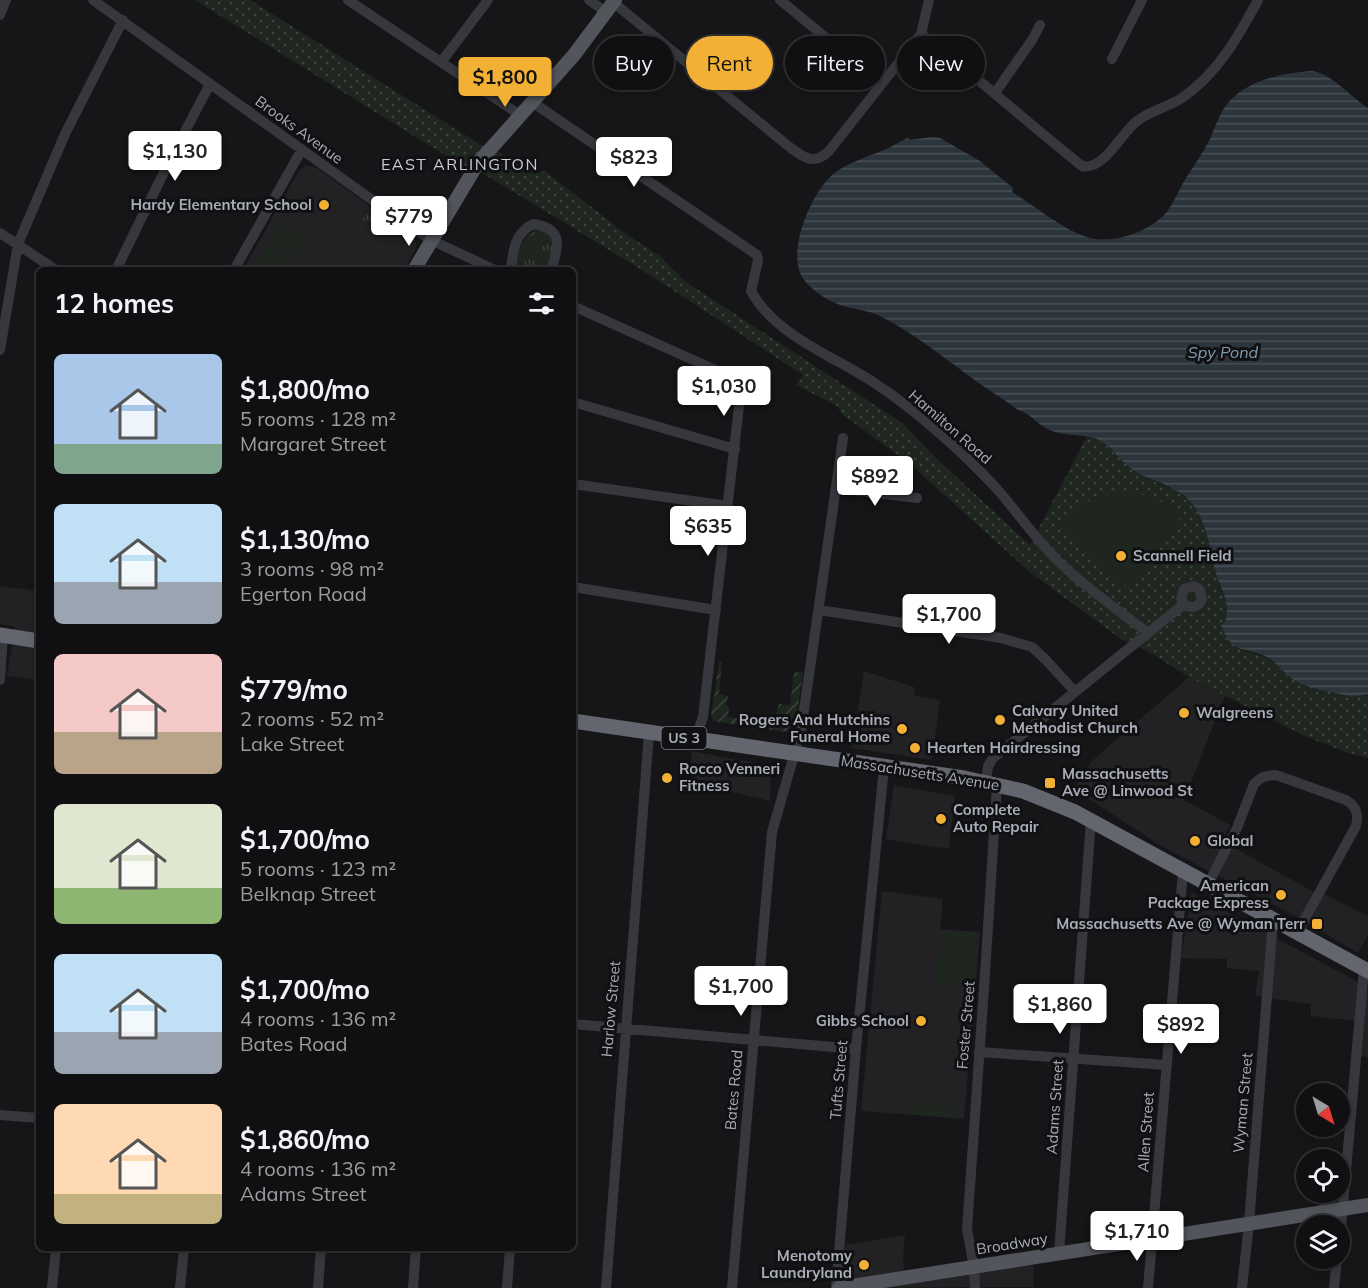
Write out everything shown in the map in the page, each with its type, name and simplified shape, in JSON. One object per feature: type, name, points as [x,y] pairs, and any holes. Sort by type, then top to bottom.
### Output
[{"type":"highway","points":[[2,636],[36,641]]},
{"type":"highway","name":"Massachusetts Avenue","points":[[576,722],[992,784],[1042,798],[1091,820],[1366,970]]},
{"type":"main road","points":[[416,267],[472,171],[574,55],[612,5]]},
{"type":"main road","name":"Broadway","points":[[837,1288],[1368,1205]]},
{"type":"street","points":[[0,15],[6,0]]},
{"type":"street","name":"Brooks Avenue","points":[[93,0],[302,151],[431,240],[489,267]]},
{"type":"street","points":[[348,0],[520,115]]},
{"type":"street","points":[[362,9],[369,0]]},
{"type":"street","points":[[442,61],[488,0]]},
{"type":"street","points":[[589,0],[612,5],[806,159],[824,157],[876,90]]},
{"type":"street","points":[[780,0],[824,36]]},
{"type":"street","points":[[885,78],[921,34],[929,0]]},
{"type":"street","points":[[1112,59],[1142,0]]},
{"type":"street","points":[[921,34],[1082,166],[1094,166],[1102,161],[1125,132],[1138,120],[1183,97],[1211,74],[1228,52],[1258,0]]},
{"type":"street","points":[[0,350],[18,244],[64,134],[123,20]]},
{"type":"street","points":[[995,93],[1040,26]]},
{"type":"street","points":[[117,267],[210,84]]},
{"type":"street","name":"Hamilton Road","points":[[532,102],[752,251],[758,258],[751,291],[766,314],[780,326],[874,383],[959,451],[999,491],[1059,562],[1105,601],[1148,633]]},
{"type":"street","points":[[236,267],[302,151]]},
{"type":"street","points":[[511,267],[518,236],[522,230],[532,224],[550,229],[556,237],[559,246],[552,267]]},
{"type":"street","points":[[0,233],[52,267]]},
{"type":"street","points":[[576,307],[736,381],[741,389],[704,717],[695,740]]},
{"type":"street","points":[[576,403],[735,448]]},
{"type":"street","name":"Bates Road","points":[[732,1288],[772,832],[801,731],[843,438]]},
{"type":"street","points":[[576,484],[728,506]]},
{"type":"street","points":[[837,488],[917,498]]},
{"type":"street","points":[[576,587],[716,610]]},
{"type":"street","name":"Foster Street","points":[[975,1288],[974,1267],[966,1229],[986,974],[992,784],[988,766],[993,758],[1184,604]]},
{"type":"street","points":[[819,610],[1001,638],[1032,647],[1075,692]]},
{"type":"street","points":[[0,680],[2,636]]},
{"type":"street","name":"Harlow Street","points":[[606,1288],[649,733]]},
{"type":"street","name":"Tufts Street","points":[[837,1288],[856,1049],[884,767]]},
{"type":"street","points":[[1208,884],[1229,845],[1254,784],[1260,778],[1276,775],[1346,800],[1356,810],[1356,826],[1298,933]]},
{"type":"street","name":"Adams Street","points":[[1059,1253],[1091,820]]},
{"type":"street","name":"Allen Street","points":[[1148,1288],[1183,871]]},
{"type":"street","name":"Wyman Street","points":[[1242,1288],[1273,920]]},
{"type":"street","points":[[1342,1215],[1366,970]]},
{"type":"street","points":[[576,1024],[856,1049]]},
{"type":"street","points":[[979,1052],[1166,1065]]},
{"type":"street","points":[[0,1114],[36,1118]]},
{"type":"street","points":[[52,1288],[56,1251]]},
{"type":"street","points":[[180,1288],[184,1251]]},
{"type":"street","points":[[318,1288],[321,1251]]},
{"type":"street","points":[[413,1288],[416,1251]]},
{"type":"street","points":[[507,1288],[510,1251]]},
{"type":"street","points":[[1334,1288],[1336,1269]]},
{"type":"shaded area","name":"Hardy Elementary School","points":[[306,165],[317,168],[414,238],[415,250],[406,267],[245,267],[298,172]]},
{"type":"shaded area","points":[[0,586],[36,591],[36,680],[7,676],[15,627],[0,624]]},
{"type":"shaded area","points":[[864,671],[914,687],[915,696],[940,700],[932,760],[852,748]]},
{"type":"shaded area","points":[[1189,677],[1225,696],[1184,800],[1230,825],[1222,841],[1314,892],[1324,894],[1368,916],[1368,935],[1358,953],[1299,918],[1161,846],[1074,789],[1092,761]]},
{"type":"shaded area","points":[[692,751],[771,766],[770,801],[718,789],[718,784],[689,780]]},
{"type":"shaded area","points":[[894,785],[955,796],[949,849],[886,839]]},
{"type":"shaded area","name":"Gibbs School","points":[[882,891],[943,899],[940,929],[980,932],[964,1119],[861,1111]]},
{"type":"shaded area","points":[[1192,893],[1360,983],[1356,1021],[1311,1016],[1311,1004],[1255,996],[1259,971],[1227,968],[1227,959],[1181,958]]},
{"type":"shaded area","points":[[1365,989],[1368,991],[1368,1057],[1358,1056]]},
{"type":"shaded area","points":[[905,1235],[903,1260],[906,1283],[1033,1262],[1034,1287],[843,1288],[846,1243],[853,1244]]},
{"type":"green space","points":[[195,0],[250,0],[481,145],[496,151],[534,174],[545,171],[626,234],[660,256],[686,282],[902,423],[937,459],[1030,545],[1087,436],[1101,441],[1131,468],[1177,491],[1193,504],[1202,518],[1208,535],[1219,584],[1227,602],[1225,624],[1222,625],[1242,650],[1268,658],[1299,682],[1352,697],[1368,694],[1368,758],[1345,752],[1302,735],[1189,677],[1146,650],[1124,641],[1032,574],[910,464],[842,414],[837,406],[796,385],[803,375],[642,270],[479,171],[464,166],[430,146]]},
{"type":"green space","points":[[367,210],[374,211],[388,221],[392,229],[380,232],[369,227],[363,220]]},
{"type":"green space","points":[[281,221],[308,239],[297,257],[269,240]]},
{"type":"green space","points":[[538,230],[547,232],[555,241],[550,267],[516,266],[524,240]]},
{"type":"green space","points":[[267,247],[294,262],[292,267],[257,267]]},
{"type":"green space","name":"Scannell Field","points":[[1114,493],[1133,493],[1151,497],[1183,514],[1133,585],[1118,586],[1057,526],[1083,504]]},
{"type":"green space","points":[[719,662],[722,662],[719,694],[728,696],[726,706],[729,706],[728,717],[773,723],[779,704],[790,705],[794,672],[803,673],[794,733],[713,721],[711,716]]},
{"type":"green space","points":[[942,930],[975,933],[970,986],[935,983]]},
{"type":"green space","points":[[909,1102],[952,1107],[951,1109],[955,1107],[955,1118],[908,1114]]},
{"type":"water","name":"Spy Pond","points":[[1311,71],[1326,76],[1368,108],[1368,694],[1352,697],[1304,685],[1290,677],[1269,658],[1241,649],[1230,642],[1221,625],[1225,623],[1227,603],[1215,570],[1208,537],[1200,516],[1187,498],[1172,488],[1132,469],[1101,441],[1047,429],[893,323],[874,313],[841,305],[824,297],[805,281],[799,270],[797,257],[798,242],[808,211],[815,197],[831,176],[849,164],[908,138],[910,140],[940,138],[980,161],[1013,188],[1012,192],[1074,232],[1095,239],[1114,239],[1133,234],[1151,225],[1168,210],[1207,144],[1222,111],[1236,95],[1266,79]]},
{"type":"place","name":"Hardy Elementary School","points":[[324,205]]},
{"type":"place","name":"Scannell Field","points":[[1121,556]]},
{"type":"place","name":"Walgreens","points":[[1184,713]]},
{"type":"place","name":"Calvary United Methodist Church","points":[[1000,720]]},
{"type":"place","name":"Rogers And Hutchins Funeral Home","points":[[902,729]]},
{"type":"place","name":"Hearten Hairdressing","points":[[915,748]]},
{"type":"place","name":"Rocco Venneri Fitness","points":[[667,778]]},
{"type":"place","name":"Massachusetts Ave @ Linwood St","points":[[1050,783]]},
{"type":"place","name":"Complete Auto Repair","points":[[941,819]]},
{"type":"place","name":"Global","points":[[1195,841]]},
{"type":"place","name":"American Package Express","points":[[1281,895]]},
{"type":"place","name":"Massachusetts Ave @ Wyman Terr","points":[[1317,924]]},
{"type":"place","name":"Gibbs School","points":[[921,1021]]},
{"type":"place","name":"Menotomy Laundryland","points":[[864,1265]]},
{"type":"district","name":"EAST ARLINGTON","points":[[460,164]]}]
